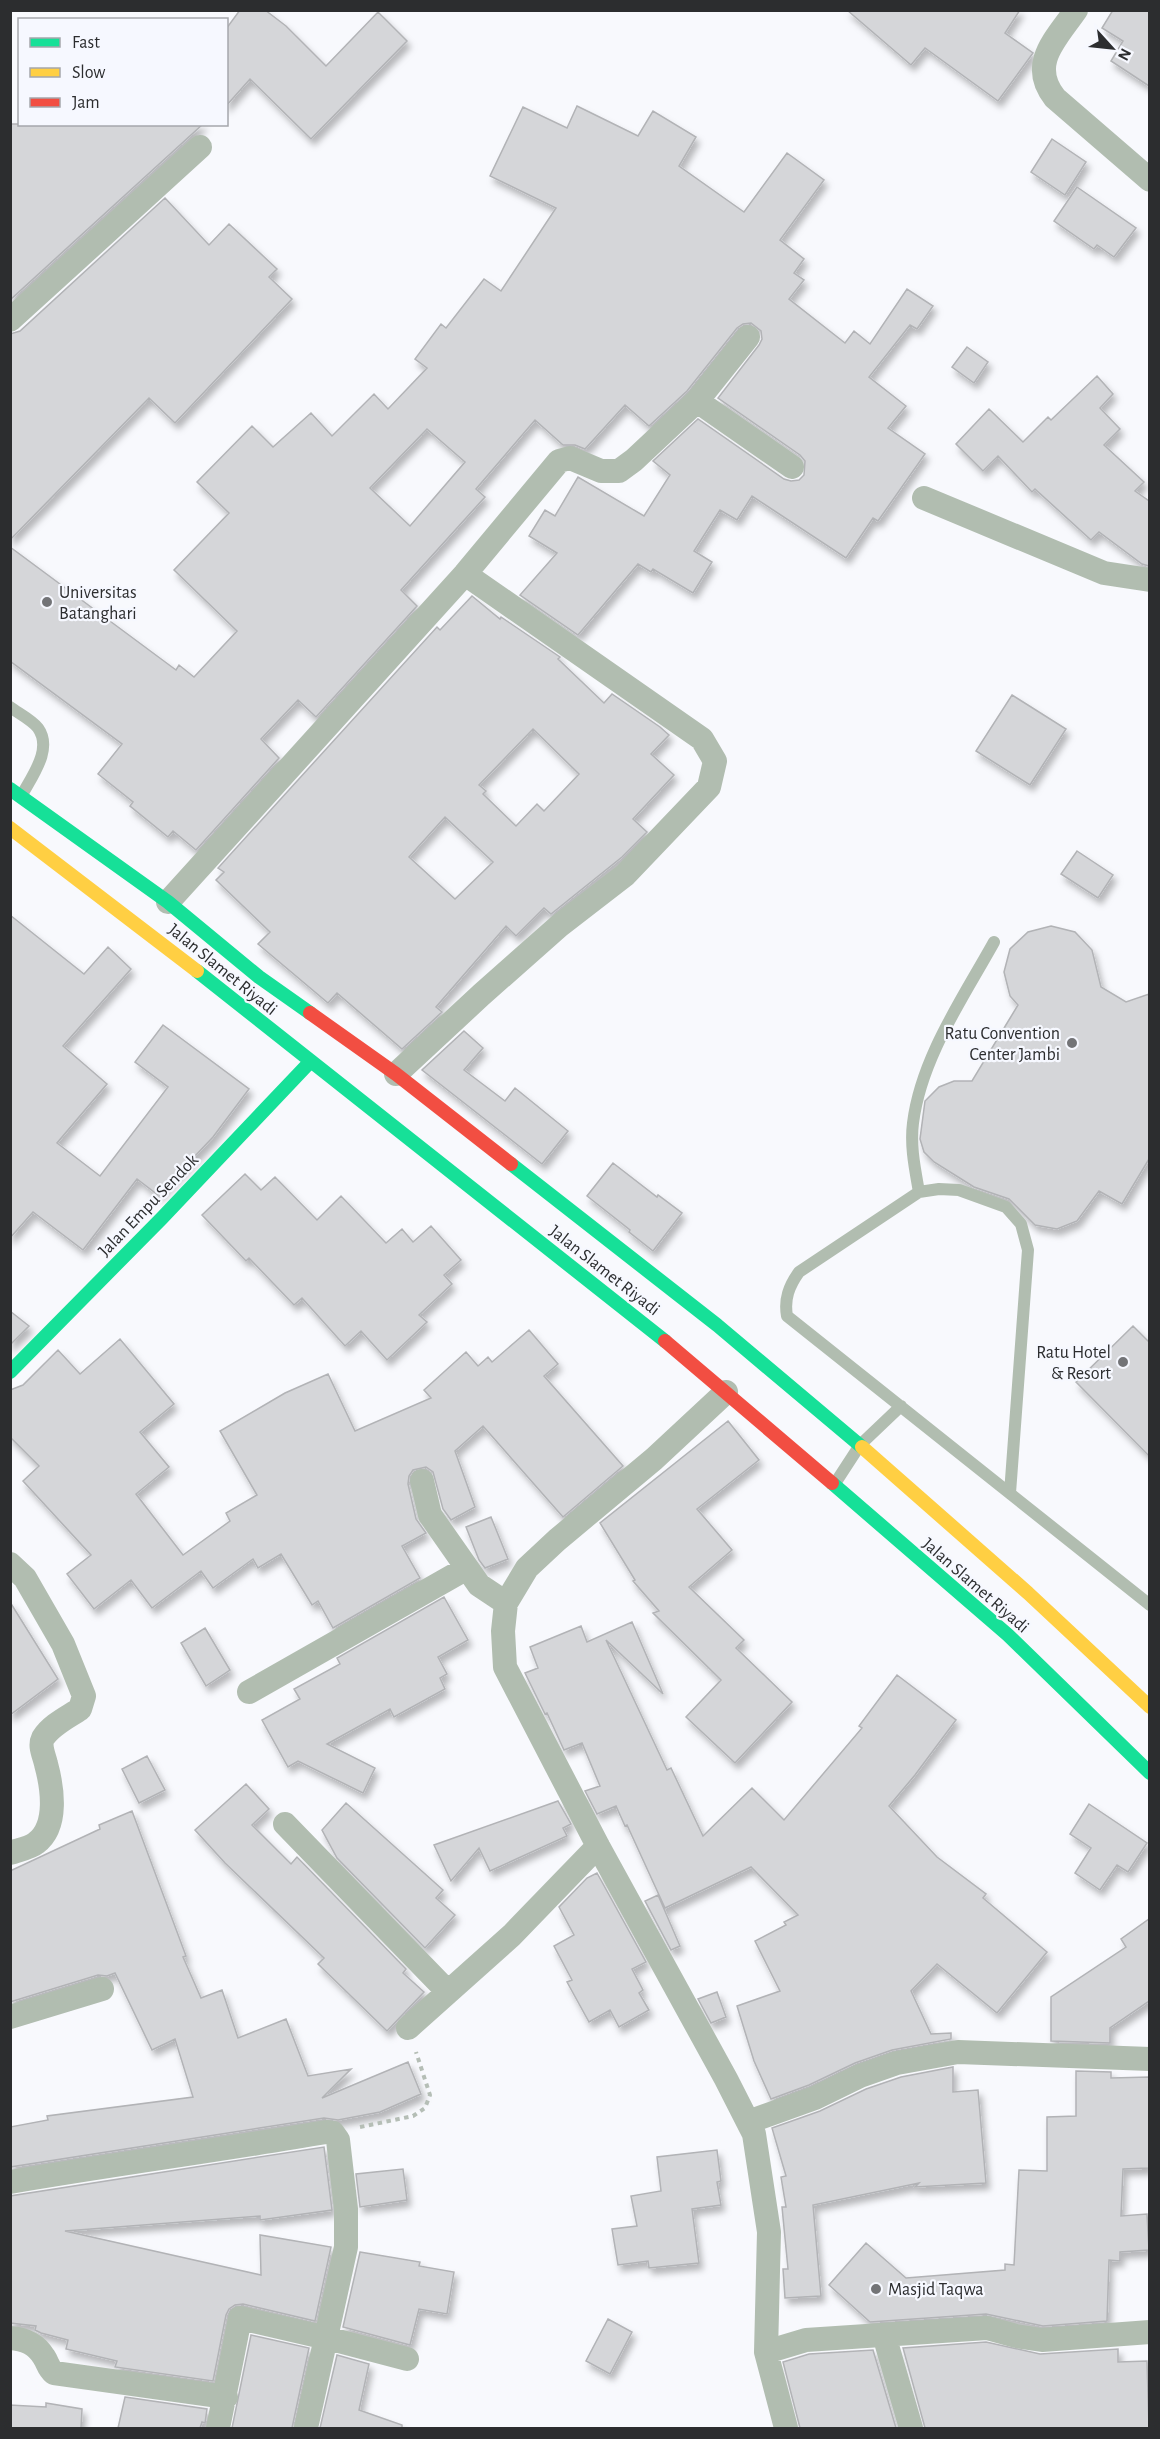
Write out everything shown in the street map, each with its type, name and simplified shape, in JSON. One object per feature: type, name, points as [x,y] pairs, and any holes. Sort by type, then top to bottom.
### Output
[{"type":"main road","name":"Jalan Slamet Riyadi","points":[[16,793],[168,902],[259,976],[396,1074],[860,1445],[1028,1593],[1149,1707]]},
{"type":"main road","name":"Jalan Slamet Riyadi","points":[[10,828],[135,922],[310,1062],[696,1358],[726,1392],[1008,1635],[1149,1773]]},
{"type":"main road","name":"Jalan Empu Sendok","points":[[10,1372],[162,1218],[310,1062]]},
{"type":"street","points":[[1076,10],[1045,56],[1043,74],[1048,89],[1055,98],[1149,180]]},
{"type":"street","points":[[10,320],[200,147]]},
{"type":"street","points":[[168,902],[465,574],[559,461],[570,459],[601,471],[620,471],[697,401],[748,338]]},
{"type":"street","points":[[697,401],[792,467]]},
{"type":"street","points":[[924,498],[1104,573],[1149,580]]},
{"type":"street","points":[[396,1074],[542,941],[624,875],[709,787],[715,761],[702,739],[465,574]]},
{"type":"street","points":[[726,1392],[654,1459],[527,1568],[506,1603],[503,1631],[505,1667],[598,1846],[754,2134],[769,2232],[766,2352],[786,2428]]},
{"type":"street","points":[[422,1481],[430,1515],[479,1585],[506,1603]]},
{"type":"street","points":[[10,1564],[25,1578],[63,1644],[84,1696],[80,1710],[56,1725],[44,1736],[41,1745],[51,1782],[49,1821],[44,1834],[36,1843],[10,1853]]},
{"type":"street","points":[[249,1692],[467,1568]]},
{"type":"street","points":[[285,1824],[448,1992]]},
{"type":"street","points":[[408,2028],[512,1935],[598,1846]]},
{"type":"street","points":[[10,2017],[102,1989]]},
{"type":"street","points":[[748,2122],[816,2098],[860,2076],[888,2066],[958,2052],[1149,2059]]},
{"type":"street","points":[[10,2182],[326,2132],[333,2133],[338,2140],[346,2209],[346,2247],[306,2428]]},
{"type":"street","points":[[218,2428],[240,2318],[407,2359]]},
{"type":"street","points":[[766,2352],[806,2340],[987,2328],[1042,2340],[1149,2332]]},
{"type":"street","points":[[885,2336],[911,2428]]},
{"type":"street","points":[[10,2338],[24,2339],[37,2348],[54,2373],[226,2397]]},
{"type":"lane","points":[[10,707],[38,728],[44,746],[40,760],[16,793]]},
{"type":"lane","points":[[919,1192],[912,1147],[918,1093],[943,1034],[994,942]]},
{"type":"lane","points":[[1010,1493],[1028,1250],[1021,1224],[1006,1207],[960,1190],[919,1192],[799,1272],[788,1292],[785,1305],[787,1316],[1149,1605]]},
{"type":"lane","points":[[834,1485],[860,1445],[901,1406]]},
{"type":"path","points":[[333,2133],[413,2116],[425,2108],[430,2095],[408,2028]]},
{"type":"building","points":[[240,10],[265,10],[286,26],[326,66],[378,12],[407,41],[311,139],[250,79],[228,104],[228,26]]},
{"type":"building","points":[[847,10],[1020,10],[1005,33],[1033,53],[998,101],[925,48],[911,65]]},
{"type":"building","points":[[1113,10],[1149,10],[1149,86],[1111,61],[1123,41],[1102,28]]},
{"type":"building","points":[[577,106],[638,136],[653,111],[696,137],[679,166],[744,212],[787,153],[824,180],[780,240],[804,259],[794,273],[804,280],[789,299],[845,343],[854,331],[870,344],[907,289],[933,306],[917,329],[910,325],[869,377],[906,406],[888,428],[925,454],[878,521],[873,518],[846,558],[752,496],[737,520],[720,510],[694,551],[712,562],[693,593],[653,569],[651,572],[638,564],[578,635],[520,595],[557,553],[529,536],[545,510],[555,516],[578,477],[644,516],[670,475],[653,461],[698,419],[784,479],[799,480],[804,475],[805,461],[800,455],[718,398],[762,339],[761,331],[751,323],[737,328],[687,391],[649,426],[625,405],[585,449],[575,445],[563,445],[535,420],[476,489],[485,497],[401,590],[417,606],[316,717],[298,700],[261,739],[279,758],[196,850],[173,831],[168,837],[130,806],[133,802],[98,774],[122,744],[10,661],[10,547],[176,670],[179,665],[194,677],[237,631],[174,570],[229,513],[197,482],[252,426],[273,447],[311,413],[332,436],[374,394],[388,409],[427,368],[415,359],[441,324],[446,328],[484,279],[501,291],[556,208],[490,176],[523,107],[567,128]],"holes":[[[427,429],[465,462],[410,526],[370,488]]]},
{"type":"building","points":[[10,124],[18,124],[18,126],[201,126],[10,300]]},
{"type":"building","points":[[1052,139],[1086,162],[1065,195],[1031,172]]},
{"type":"building","points":[[1077,187],[1136,228],[1114,257],[1097,245],[1094,249],[1054,221]]},
{"type":"building","points":[[165,198],[209,245],[229,224],[277,269],[269,277],[292,299],[175,423],[149,398],[10,540],[10,334],[20,331]]},
{"type":"building","points":[[967,347],[988,362],[974,383],[952,367]]},
{"type":"building","points":[[1097,376],[1113,394],[1100,408],[1120,429],[1104,445],[1144,482],[1135,491],[1149,501],[1149,566],[1142,564],[1099,532],[1091,540],[1035,489],[1032,492],[998,456],[983,471],[956,444],[989,409],[1023,442],[1048,417],[1051,420]]},
{"type":"building","points":[[472,596],[500,619],[501,617],[560,657],[558,659],[604,703],[612,694],[660,727],[669,735],[651,754],[674,775],[633,819],[647,832],[622,857],[551,914],[544,908],[516,936],[506,926],[436,1007],[442,1012],[402,1049],[337,993],[328,1003],[258,944],[270,932],[216,880],[224,872],[218,868],[437,627],[440,630]],"holes":[[[533,729],[579,774],[544,811],[537,804],[516,826],[483,794],[486,791],[479,785]],[[445,817],[493,862],[455,899],[409,857]]]},
{"type":"building","points":[[1012,695],[1066,729],[1030,785],[976,751]]},
{"type":"building","points":[[1077,851],[1113,875],[1098,898],[1061,874]]},
{"type":"building","points":[[10,915],[84,974],[108,947],[131,969],[63,1046],[107,1084],[57,1143],[100,1176],[168,1087],[135,1062],[163,1025],[249,1089],[213,1137],[158,1195],[137,1179],[83,1250],[33,1212],[10,1238]]},
{"type":"building","name":"Ratu Convention Center Jambi","points":[[1051,926],[1075,932],[1092,950],[1101,987],[1126,1002],[1149,994],[1149,1159],[1122,1204],[1099,1191],[1077,1221],[1057,1229],[1035,1225],[1009,1199],[974,1187],[934,1162],[924,1152],[920,1139],[925,1101],[939,1087],[954,1081],[972,1081],[1018,1005],[1010,996],[1004,972],[1010,949],[1028,932]]},
{"type":"building","points":[[464,1031],[483,1048],[464,1070],[505,1101],[515,1088],[568,1131],[542,1164],[422,1070]]},
{"type":"building","points":[[613,1163],[682,1213],[653,1251],[587,1196]]},
{"type":"building","points":[[245,1174],[261,1190],[275,1177],[317,1220],[341,1196],[386,1243],[402,1229],[413,1242],[431,1226],[461,1260],[444,1275],[452,1284],[419,1315],[427,1322],[387,1360],[361,1331],[345,1346],[302,1298],[294,1305],[249,1258],[246,1261],[202,1215]]},
{"type":"building","points":[[10,1311],[29,1326],[10,1345]]},
{"type":"building","name":"Ratu Hotel & Resort","points":[[1133,1326],[1149,1342],[1149,1456],[1076,1382]]},
{"type":"building","points":[[529,1330],[558,1364],[544,1376],[623,1466],[563,1517],[483,1426],[455,1451],[475,1507],[451,1520],[443,1509],[433,1472],[426,1467],[413,1470],[408,1484],[416,1519],[426,1533],[402,1546],[420,1578],[333,1628],[318,1601],[312,1605],[281,1554],[258,1568],[253,1559],[213,1588],[201,1571],[152,1608],[131,1580],[94,1609],[67,1574],[91,1555],[23,1481],[39,1466],[10,1437],[10,1390],[23,1385],[58,1350],[80,1374],[120,1339],[174,1404],[140,1432],[169,1467],[136,1494],[183,1555],[230,1521],[226,1513],[257,1495],[220,1431],[285,1393],[328,1374],[355,1431],[431,1398],[424,1390],[466,1352],[478,1366],[488,1357],[492,1362]]},
{"type":"building","points":[[728,1421],[759,1460],[697,1509],[732,1550],[689,1587],[744,1640],[736,1648],[792,1702],[735,1763],[686,1717],[721,1680],[653,1613],[659,1611],[633,1581],[635,1580],[600,1523]]},
{"type":"building","points":[[491,1517],[508,1559],[485,1568],[479,1560],[466,1527]]},
{"type":"building","points":[[444,1597],[468,1640],[438,1657],[447,1674],[440,1678],[445,1689],[394,1717],[390,1709],[327,1744],[375,1768],[363,1793],[298,1761],[288,1767],[262,1720],[300,1699],[294,1689],[340,1664],[337,1658]]},
{"type":"building","points":[[10,1602],[58,1679],[10,1715]]},
{"type":"building","points":[[632,1622],[663,1694],[606,1640],[667,1770],[671,1768],[703,1836],[752,1788],[784,1820],[862,1728],[859,1726],[897,1675],[956,1720],[889,1806],[937,1857],[986,1894],[983,1898],[1047,1952],[997,2013],[937,1964],[911,1991],[931,2034],[951,2033],[951,2039],[892,2050],[855,2063],[809,2085],[771,2099],[754,2061],[737,2006],[780,1991],[755,1941],[786,1925],[784,1922],[798,1915],[751,1867],[665,1908],[616,1806],[597,1814],[585,1791],[600,1786],[582,1743],[564,1750],[525,1673],[538,1668],[530,1647],[581,1626],[587,1642]]},
{"type":"building","points":[[205,1628],[230,1670],[206,1686],[181,1643]]},
{"type":"building","points":[[147,1756],[165,1790],[139,1803],[122,1769]]},
{"type":"building","points":[[246,1784],[269,1809],[252,1825],[291,1864],[297,1857],[406,1969],[403,1973],[424,1992],[387,2031],[318,1964],[324,1958],[225,1863],[195,1830]]},
{"type":"building","points":[[558,1801],[571,1824],[563,1828],[567,1836],[490,1871],[479,1848],[451,1881],[434,1845]]},
{"type":"building","points":[[346,1803],[443,1890],[436,1898],[455,1915],[425,1948],[337,1858],[322,1830]]},
{"type":"building","points":[[1089,1804],[1147,1843],[1128,1872],[1117,1865],[1100,1890],[1075,1873],[1091,1848],[1070,1834]]},
{"type":"building","points":[[132,1811],[186,1956],[183,1957],[201,1998],[222,1990],[238,2038],[286,2019],[308,2076],[351,2069],[322,2098],[408,2062],[421,2094],[380,2112],[338,2120],[324,2118],[10,2167],[10,2127],[48,2120],[47,2116],[193,2097],[175,2039],[152,2050],[115,1973],[107,1976],[98,1975],[10,2002],[10,1871],[100,1829],[99,1825]]},
{"type":"building","points":[[597,1873],[646,1962],[632,1969],[643,1990],[639,1993],[649,2010],[619,2027],[610,2010],[589,2022],[567,1982],[572,1980],[554,1946],[574,1935],[559,1907],[587,1878]]},
{"type":"building","points":[[658,1895],[680,1946],[671,1950],[645,1901]]},
{"type":"building","points":[[1149,1919],[1149,2001],[1110,2028],[1110,2043],[1051,2041],[1051,1997],[1126,1947],[1121,1939]]},
{"type":"building","points":[[717,1992],[726,2017],[711,2023],[698,1999]]},
{"type":"building","points":[[953,2067],[953,2092],[978,2090],[986,2183],[915,2187],[919,2183],[813,2205],[821,2296],[785,2298],[783,2269],[788,2269],[782,2207],[786,2207],[781,2177],[786,2176],[772,2128],[820,2111],[866,2089],[901,2077]]},
{"type":"building","points":[[1076,2071],[1111,2072],[1111,2078],[1149,2077],[1149,2168],[1123,2169],[1121,2216],[1147,2214],[1149,2250],[1120,2252],[1120,2261],[1109,2260],[1107,2321],[1043,2326],[986,2314],[870,2322],[829,2285],[866,2243],[906,2278],[1005,2270],[1005,2264],[1014,2265],[1019,2170],[1047,2171],[1047,2117],[1076,2116]]},
{"type":"building","points":[[324,2147],[332,2210],[260,2220],[260,2216],[65,2231],[261,2275],[260,2235],[331,2247],[315,2321],[243,2304],[235,2305],[226,2315],[213,2381],[115,2367],[117,2361],[66,2349],[68,2340],[41,2333],[35,2330],[36,2326],[10,2323],[10,2196]]},
{"type":"building","points":[[717,2150],[721,2181],[717,2182],[721,2205],[692,2209],[699,2263],[649,2268],[648,2261],[618,2265],[612,2229],[637,2226],[631,2196],[661,2191],[657,2157]]},
{"type":"building","points":[[403,2169],[407,2200],[360,2207],[356,2174]]},
{"type":"building","points":[[360,2252],[420,2262],[419,2266],[454,2272],[447,2314],[419,2309],[410,2345],[343,2327]]},
{"type":"building","points":[[608,2319],[632,2332],[610,2374],[586,2361]]},
{"type":"building","points":[[251,2335],[309,2348],[292,2428],[232,2428]]},
{"type":"building","points":[[986,2342],[1040,2354],[1118,2349],[1118,2362],[1147,2361],[1149,2428],[925,2428],[903,2348]]},
{"type":"building","points":[[873,2350],[896,2428],[800,2428],[783,2362],[809,2354]]},
{"type":"building","points":[[337,2355],[369,2364],[359,2410],[402,2425],[402,2428],[320,2428]]},
{"type":"building","points":[[125,2397],[207,2409],[205,2423],[202,2422],[200,2428],[118,2428]]},
{"type":"building","points":[[46,2403],[82,2409],[81,2428],[10,2428],[10,2405],[46,2407]]},
{"type":"traffic: fast","points":[[10,789],[168,902],[259,977],[310,1013]]},
{"type":"traffic: fast","points":[[197,971],[665,1341]]},
{"type":"traffic: fast","points":[[10,1372],[162,1218],[310,1062]]},
{"type":"traffic: fast","points":[[511,1164],[717,1325],[862,1447]]},
{"type":"traffic: fast","points":[[832,1483],[1008,1635],[1150,1773]]},
{"type":"traffic: slow","points":[[10,828],[197,971]]},
{"type":"traffic: slow","points":[[862,1447],[1028,1593],[1150,1707]]},
{"type":"traffic: jam","points":[[310,1013],[396,1074],[511,1164]]},
{"type":"traffic: jam","points":[[665,1341],[832,1483]]},
{"type":"place","name":"Universitas Batanghari","points":[[47,602]]},
{"type":"place","name":"Ratu Convention Center Jambi","points":[[1072,1043]]},
{"type":"place","name":"Ratu Hotel & Resort","points":[[1123,1362]]},
{"type":"place","name":"Masjid Taqwa","points":[[876,2289]]}]
